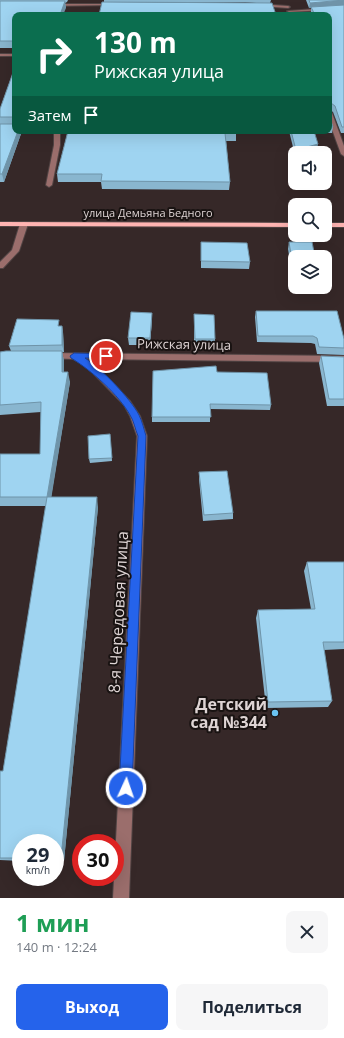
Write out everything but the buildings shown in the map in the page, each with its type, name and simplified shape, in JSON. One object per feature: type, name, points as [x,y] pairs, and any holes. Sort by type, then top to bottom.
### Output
[{"type":"main road","name":"улица Демьяна Бедного","points":[[0,224],[288,225]]},
{"type":"main road","points":[[332,225],[344,225]]},
{"type":"street","points":[[85,8],[87,0]]},
{"type":"street","points":[[286,0],[289,11]]},
{"type":"street","points":[[47,5],[85,8],[123,5]]},
{"type":"street","points":[[253,5],[289,11],[344,8]]},
{"type":"street","points":[[0,55],[12,55]]},
{"type":"street","points":[[332,122],[344,154]]},
{"type":"street","points":[[49,185],[57,145],[57,134]]},
{"type":"street","points":[[0,266],[15,251],[24,224]]},
{"type":"street","name":"Рижская улица","points":[[44,356],[344,359]]},
{"type":"street","name":"8-я Чередовая улица","points":[[74,356],[90,365],[126,403],[135,416],[142,436],[121,898]]},
{"type":"place","name":"Детский сад №344","points":[[275,713]]},
{"type":"route","points":[[106,356],[74,356],[90,365],[126,403],[135,416],[142,436],[126,788]]}]
